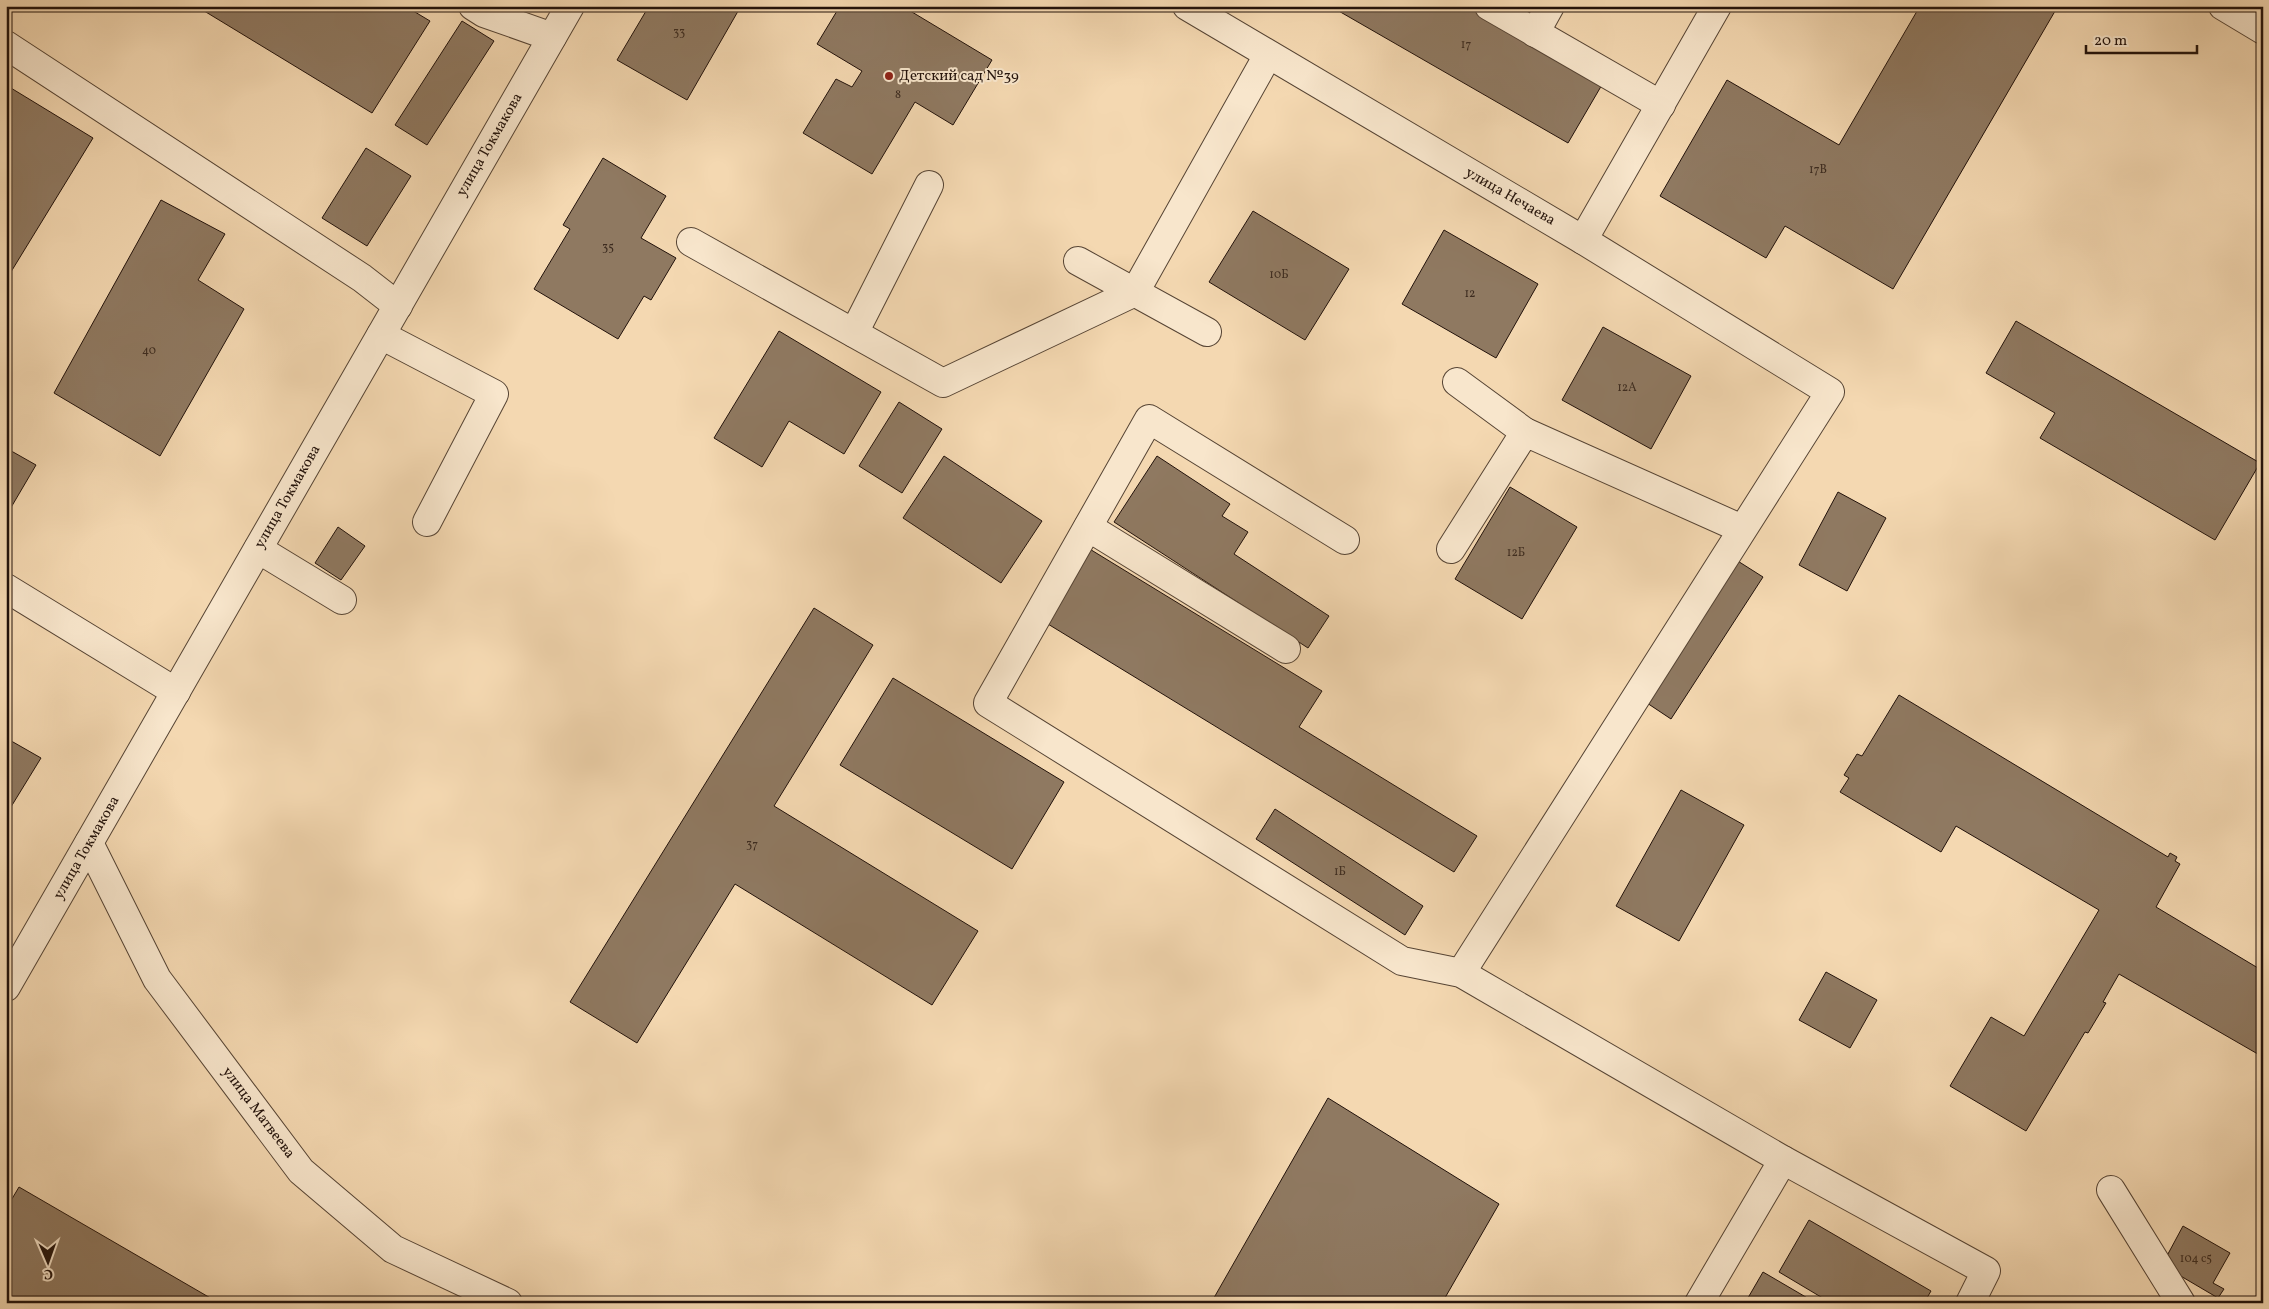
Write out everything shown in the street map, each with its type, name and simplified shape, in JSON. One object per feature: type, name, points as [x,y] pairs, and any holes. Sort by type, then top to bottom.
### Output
[{"type":"street","points":[[473,6],[484,12],[552,37]]},
{"type":"street","name":"улица Токмакова","points":[[6,987],[570,6]]},
{"type":"street","name":"улица Нечаева","points":[[1187,6],[1583,240],[1830,392],[1742,529]]},
{"type":"street","points":[[1489,6],[1661,105]]},
{"type":"street","points":[[1535,33],[1550,6]]},
{"type":"street","points":[[1583,240],[1717,6]]},
{"type":"street","points":[[2223,6],[2263,30]]},
{"type":"street","points":[[6,45],[362,278],[398,306]]},
{"type":"street","points":[[691,242],[943,383],[1135,292],[1268,55]]},
{"type":"street","points":[[854,334],[929,185]]},
{"type":"street","points":[[1078,261],[1207,332]]},
{"type":"street","points":[[381,335],[494,394],[426,522]]},
{"type":"street","points":[[1457,382],[1525,432],[1742,529],[1461,973]]},
{"type":"street","points":[[1346,540],[1149,419],[988,704],[1402,961],[1461,973],[1784,1160],[1986,1271],[1970,1303]]},
{"type":"street","points":[[1451,549],[1525,432]]},
{"type":"street","points":[[1088,526],[1286,649]]},
{"type":"street","points":[[258,549],[342,600]]},
{"type":"street","points":[[6,588],[176,692]]},
{"type":"street","name":"улица Матвеева","points":[[89,844],[157,979],[301,1171],[393,1250],[508,1303]]},
{"type":"street","points":[[1699,1303],[1784,1160]]},
{"type":"street","points":[[2111,1190],[2181,1303]]},
{"type":"building","points":[[196,6],[405,6],[430,21],[372,113]]},
{"type":"building","points":[[649,6],[741,6],[687,100],[617,60]]},
{"type":"building","points":[[840,6],[902,6],[992,60],[953,125],[915,102],[872,174],[803,133],[836,79],[852,87],[862,71],[817,44]]},
{"type":"building","points":[[1330,6],[1469,6],[1603,83],[1568,143]]},
{"type":"building","points":[[1920,6],[2058,6],[1893,289],[1785,226],[1766,258],[1660,196],[1727,80],[1839,145]]},
{"type":"building","points":[[462,21],[494,41],[427,145],[395,125]]},
{"type":"building","points":[[6,85],[93,138],[6,280]]},
{"type":"building","points":[[366,148],[411,176],[367,246],[322,218]]},
{"type":"building","points":[[603,158],[666,196],[641,238],[676,258],[651,300],[644,296],[618,339],[534,289],[570,229],[563,225]]},
{"type":"building","points":[[161,200],[225,234],[198,280],[244,309],[160,456],[54,393]]},
{"type":"building","points":[[1253,211],[1349,269],[1305,340],[1209,282]]},
{"type":"building","points":[[1444,230],[1538,284],[1496,358],[1402,304]]},
{"type":"building","points":[[2016,321],[2260,463],[2215,540],[2040,438],[2055,413],[1986,373]]},
{"type":"building","points":[[1603,327],[1691,376],[1651,449],[1562,400]]},
{"type":"building","points":[[779,331],[881,392],[844,454],[789,421],[762,467],[714,438]]},
{"type":"building","points":[[899,402],[942,429],[902,493],[859,466]]},
{"type":"building","points":[[6,448],[36,465],[6,516]]},
{"type":"building","points":[[944,456],[1042,521],[1001,583],[903,518]]},
{"type":"building","points":[[1157,456],[1230,504],[1222,516],[1248,532],[1234,554],[1329,616],[1308,648],[1114,522]]},
{"type":"building","points":[[1510,487],[1577,527],[1522,619],[1455,579]]},
{"type":"building","points":[[1838,492],[1886,518],[1847,591],[1799,565]]},
{"type":"building","points":[[338,527],[365,546],[341,580],[315,563]]},
{"type":"building","points":[[1088,548],[1322,691],[1299,727],[1477,836],[1454,872],[1043,621]]},
{"type":"building","points":[[1733,558],[1763,577],[1671,719],[1641,699]]},
{"type":"building","points":[[814,608],[873,645],[774,806],[978,931],[932,1005],[735,884],[637,1043],[570,1002]]},
{"type":"building","points":[[893,678],[1064,782],[1012,869],[840,765]]},
{"type":"building","points":[[1899,695],[2168,857],[2170,853],[2177,857],[2175,861],[2180,864],[2156,907],[2263,971],[2263,1057],[2119,974],[2103,1002],[2106,1003],[2088,1033],[2085,1032],[2026,1131],[1950,1086],[1991,1017],[2024,1036],[2099,910],[1956,826],[1941,852],[1840,792],[1849,778],[1844,775],[1857,754],[1862,756]]},
{"type":"building","points":[[6,738],[41,758],[6,815]]},
{"type":"building","points":[[1681,790],[1744,825],[1679,941],[1616,906]]},
{"type":"building","points":[[1275,809],[1423,906],[1405,935],[1256,839]]},
{"type":"building","points":[[1826,972],[1877,1000],[1850,1048],[1799,1020]]},
{"type":"building","points":[[1328,1098],[1499,1204],[1442,1303],[1211,1303]]},
{"type":"building","points":[[19,1187],[219,1303],[6,1303],[6,1209]]},
{"type":"building","points":[[1809,1220],[1931,1291],[1924,1303],[1831,1303],[1779,1272]]},
{"type":"building","points":[[2183,1226],[2230,1253],[2213,1283],[2224,1289],[2218,1298],[2162,1265]]},
{"type":"building","points":[[1763,1272],[1816,1303],[1745,1303]]},
{"type":"place","name":"Детский сад №39","points":[[889,76]]}]
